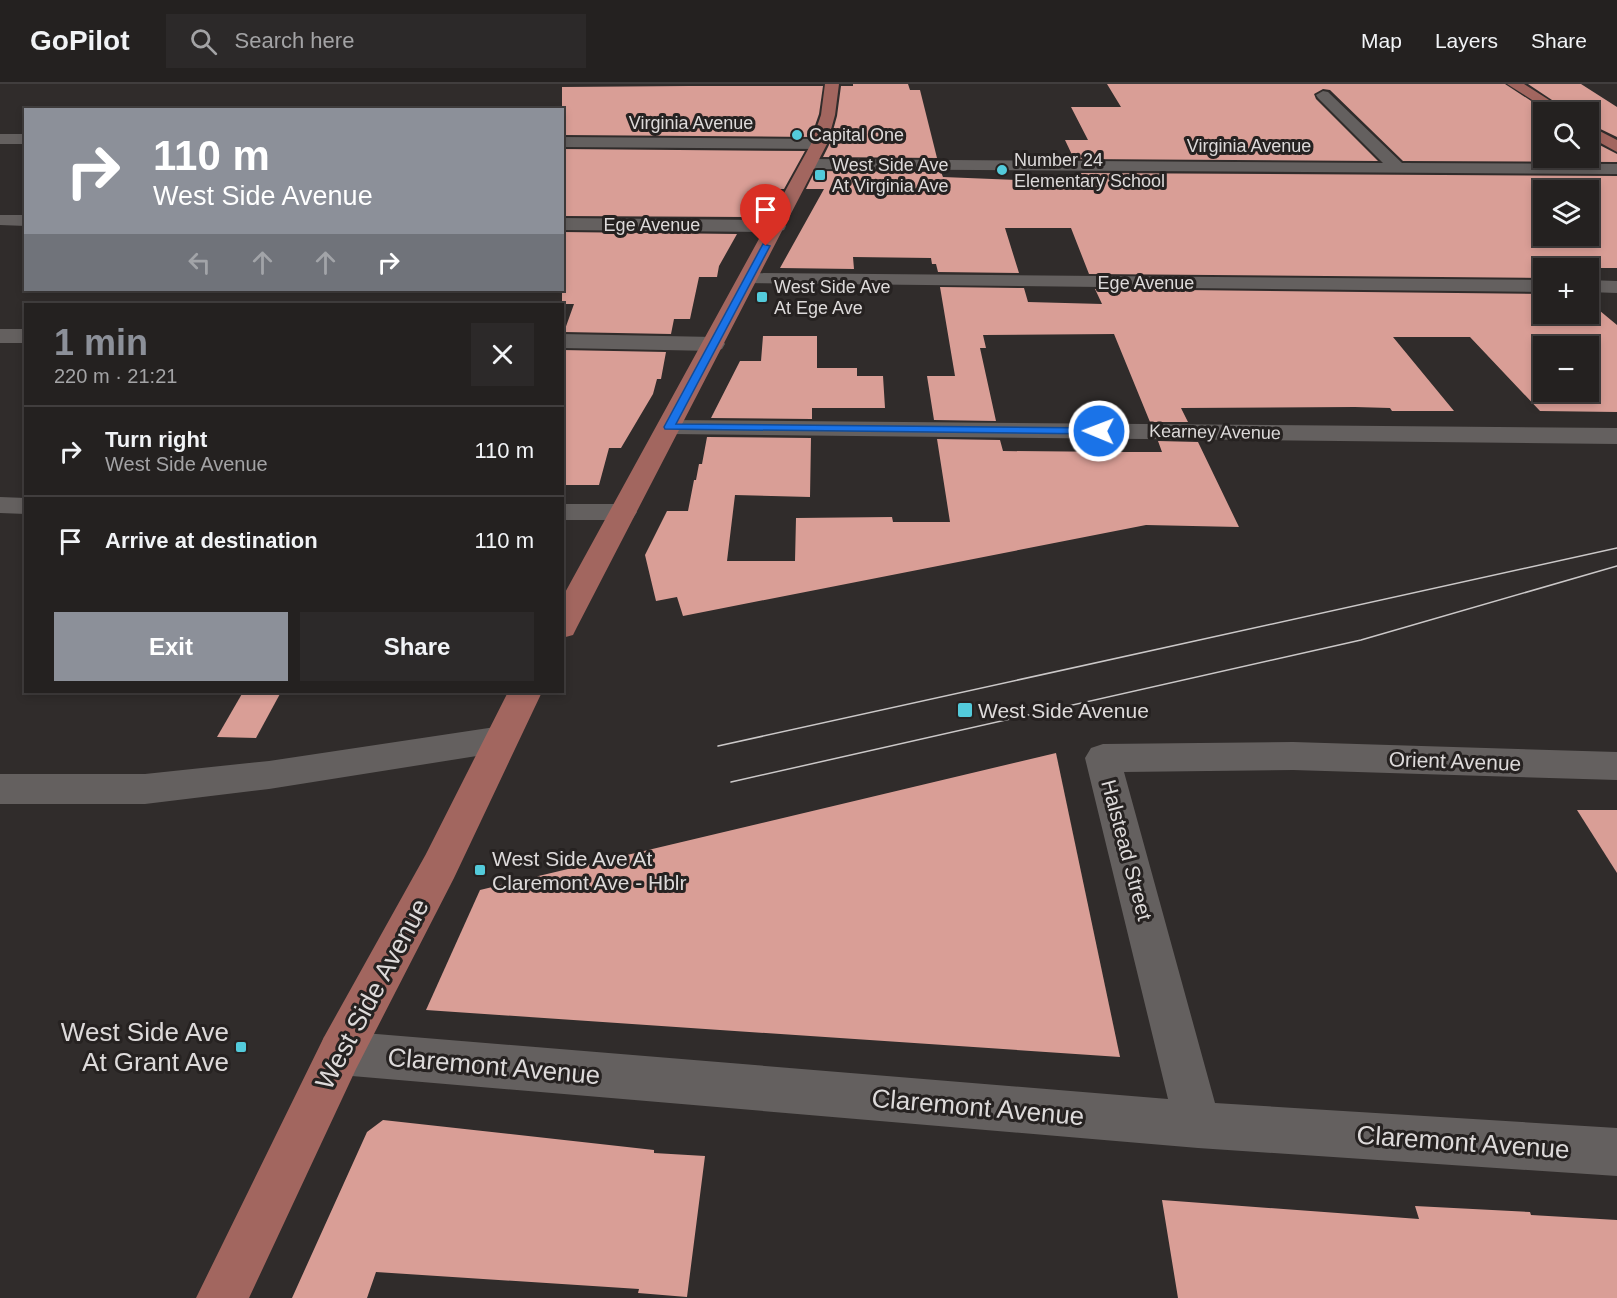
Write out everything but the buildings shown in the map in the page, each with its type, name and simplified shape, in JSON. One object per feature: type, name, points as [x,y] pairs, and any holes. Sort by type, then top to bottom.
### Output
[{"type":"main road","points":[[564,623],[819,144],[828,115],[832,84]]},
{"type":"main road","points":[[1514,84],[1544,102]]},
{"type":"main road","points":[[1599,136],[1617,147]]},
{"type":"main road","name":"West Side Avenue","points":[[222,1298],[340,1053],[440,866],[525,693]]},
{"type":"street","points":[[1323,95],[1397,167]]},
{"type":"street","points":[[0,139],[24,139]]},
{"type":"street","name":"Virginia Avenue","points":[[564,142],[819,144]]},
{"type":"street","name":"Virginia Avenue","points":[[808,164],[1617,169]]},
{"type":"street","points":[[0,220],[24,221]]},
{"type":"street","name":"Ege Avenue","points":[[564,224],[777,226]]},
{"type":"street","name":"Ege Avenue","points":[[748,279],[1533,286]]},
{"type":"street","points":[[1599,286],[1617,287]]},
{"type":"street","points":[[0,336],[24,336]]},
{"type":"street","points":[[564,340],[714,344]]},
{"type":"street","name":"Kearney Avenue","points":[[669,427],[1617,435]]},
{"type":"street","points":[[0,506],[24,506]]},
{"type":"street","points":[[564,512],[623,512]]},
{"type":"street","points":[[0,789],[145,789],[269,775],[502,739]]},
{"type":"street","name":"Orient Avenue","points":[[1293,756],[1617,766]]},
{"type":"street","name":"Halstead Street","points":[[1198,1125],[1103,758],[1293,756]]},
{"type":"street","name":"Claremont Avenue","points":[[340,1053],[1198,1125],[1617,1152]]},
{"type":"tram line","points":[[718,746],[1617,548]]},
{"type":"tram line","points":[[731,782],[1361,640],[1617,566]]},
{"type":"place","name":"Capital One","points":[[797,135]]},
{"type":"place","name":"Number 24 Elementary School","points":[[1002,170]]},
{"type":"place","name":"West Side Ave At Virginia Ave","points":[[820,175]]},
{"type":"place","name":"West Side Ave At Ege Ave","points":[[762,297]]},
{"type":"place","name":"West Side Avenue","points":[[965,710]]},
{"type":"place","name":"West Side Ave At Claremont Ave - Hblr","points":[[480,870]]},
{"type":"place","name":"West Side Ave At Grant Ave","points":[[241,1047]]},
{"type":"route","points":[[766,246],[714,344],[705,356],[669,427],[1099,431]]}]
